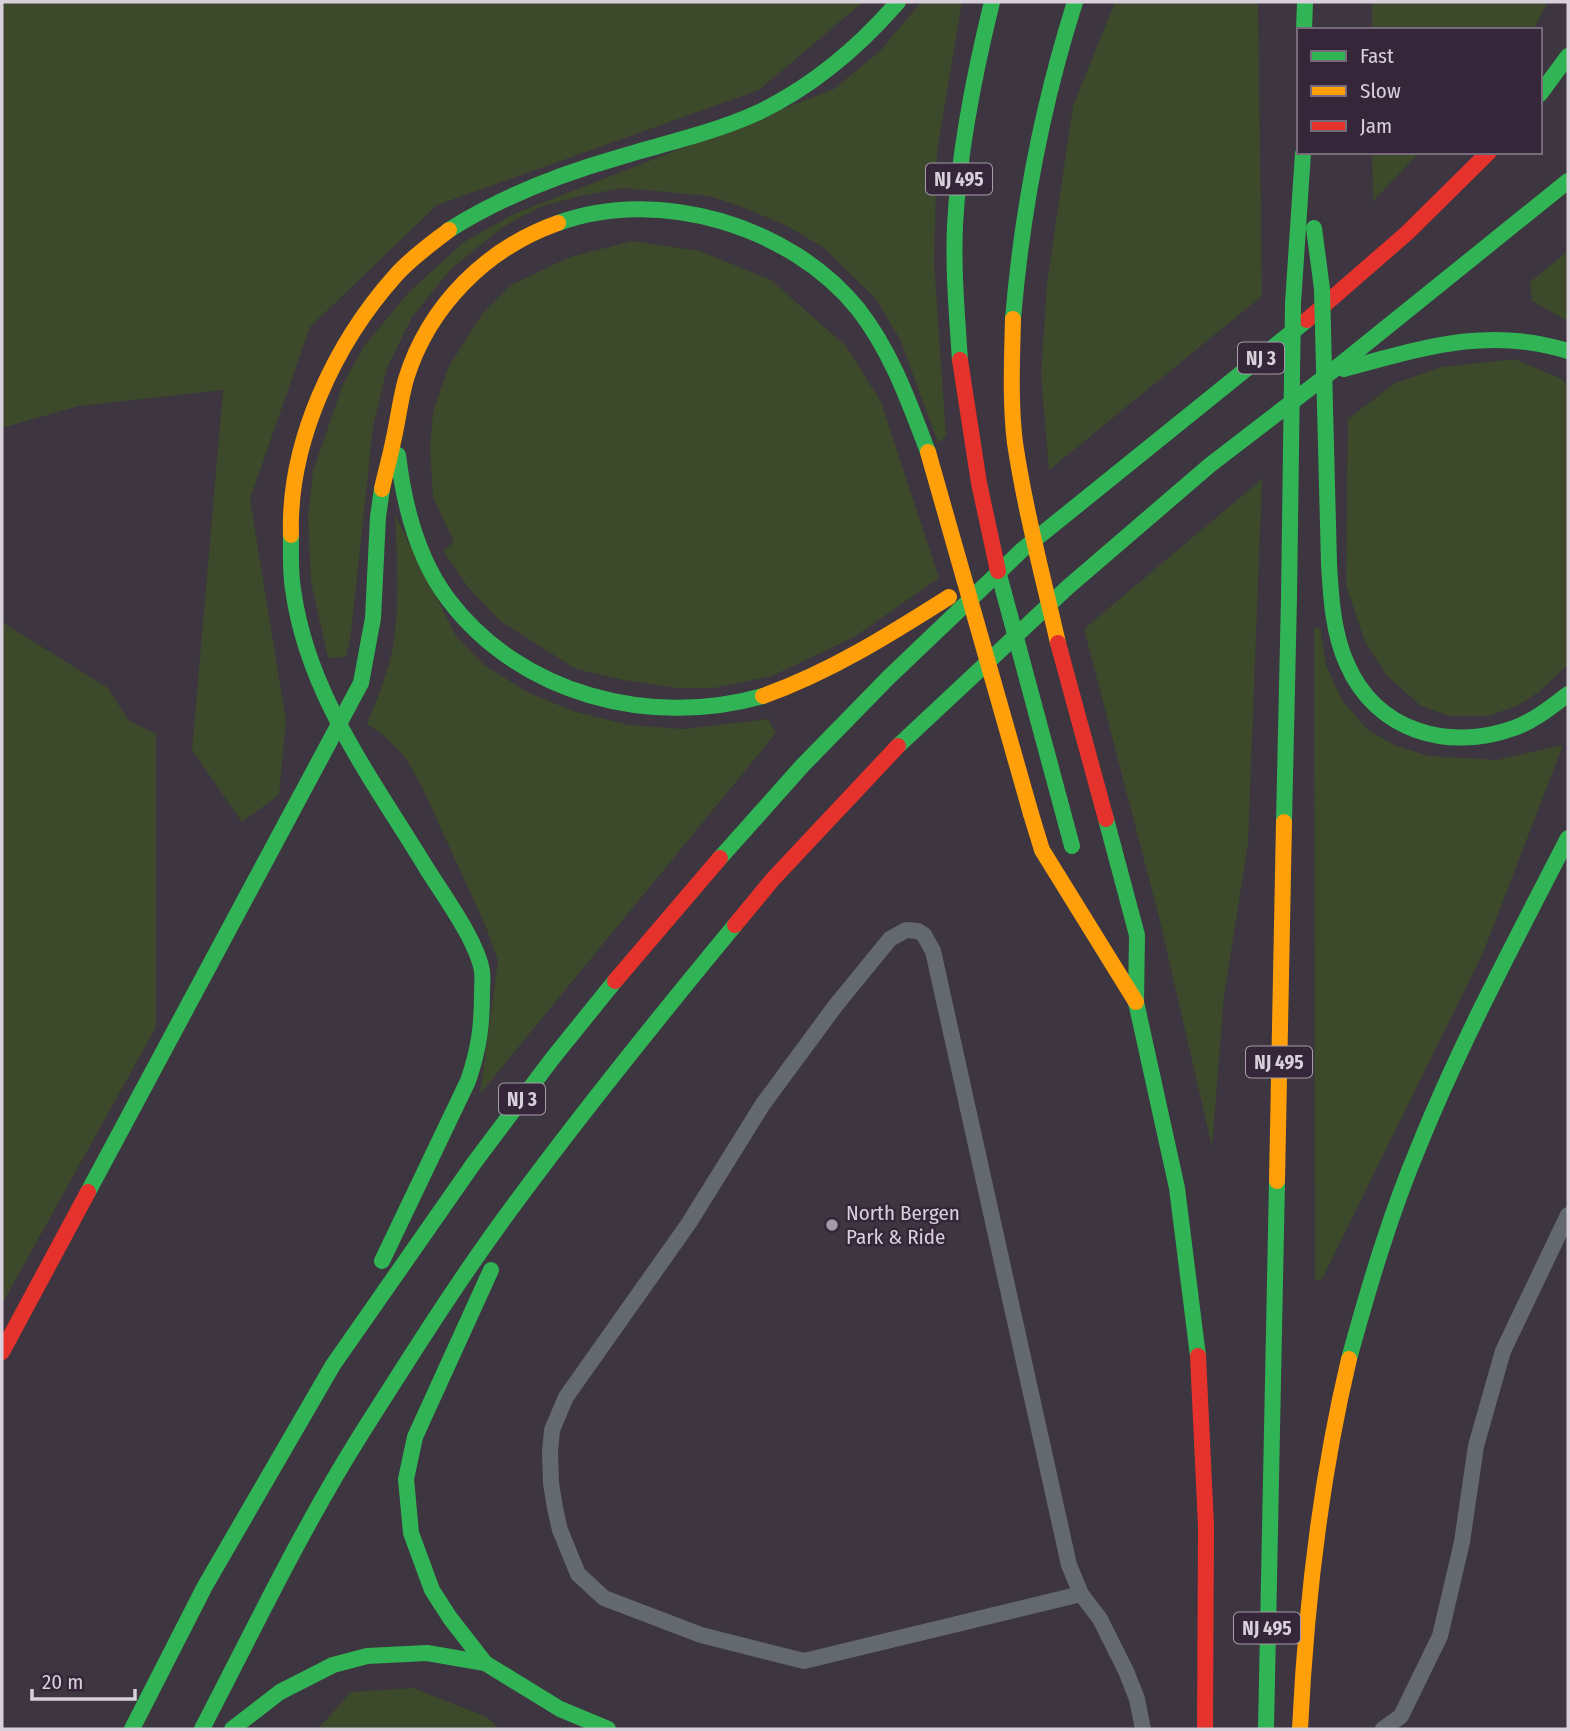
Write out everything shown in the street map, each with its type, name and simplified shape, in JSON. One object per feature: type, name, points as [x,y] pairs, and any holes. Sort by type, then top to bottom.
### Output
[{"type":"highway","points":[[333,1366],[468,1081],[480,1041],[484,1002],[482,971],[472,944],[338,726],[318,681],[299,623],[292,578],[289,528],[295,471],[307,425],[326,376],[348,337],[400,271],[433,242],[470,217],[506,198],[596,164],[717,128],[755,113],[792,94],[845,55],[898,2]]},
{"type":"highway","name":"NJ 495","points":[[992,2],[972,89],[958,181],[955,270],[960,360],[972,452],[994,551],[1024,673],[1074,852]]},
{"type":"highway","points":[[1075,2],[1048,90],[1028,180],[1020,232],[1013,319],[1012,400],[1015,441],[1023,487],[1060,651],[1137,935],[1136,1002]]},
{"type":"highway","points":[[1304,28],[1305,2]]},
{"type":"highway","points":[[1542,90],[1568,56]]},
{"type":"highway","points":[[1303,154],[1322,289],[1333,622],[1345,662],[1367,698],[1402,725],[1441,739],[1484,738],[1524,725],[1545,713],[1568,694]]},
{"type":"highway","name":"NJ 495","points":[[1266,1729],[1293,303],[1303,154]]},
{"type":"highway","name":"NJ 3","points":[[132,1729],[205,1586],[333,1366],[489,1142],[631,961],[803,765],[888,678],[1022,550],[1311,317],[1407,233],[1487,154]]},
{"type":"highway","name":"NJ 3","points":[[202,1729],[288,1562],[359,1438],[485,1246],[535,1176],[734,926],[831,813],[984,663],[1125,537],[1210,465],[1331,372],[1568,181]]},
{"type":"highway","points":[[2,1352],[361,683],[369,656],[375,597],[379,505],[404,386],[418,349],[436,314],[460,286],[486,262],[543,227],[577,216],[611,210],[648,208],[727,223],[770,241],[806,262],[840,290],[869,322],[892,361],[928,452],[1042,850],[1101,947]]},
{"type":"highway","points":[[1331,372],[1424,349],[1488,337],[1534,340],[1568,351]]},
{"type":"highway","points":[[396,430],[400,478],[410,519],[417,541],[448,599],[472,626],[527,669],[596,697],[628,705],[672,709],[730,705],[808,680],[844,663],[1022,550]]},
{"type":"highway","points":[[1300,1729],[1306,1612],[1335,1418],[1377,1262],[1418,1148],[1455,1064],[1568,838]]},
{"type":"highway","name":"NJ 495","points":[[1083,884],[1101,947],[1136,1002],[1167,1136],[1191,1283],[1200,1377],[1206,1526],[1205,1729]]},
{"type":"highway","points":[[535,1176],[418,1428],[406,1479],[409,1520],[420,1562],[432,1590],[485,1663],[559,1709],[608,1729]]},
{"type":"highway","points":[[232,1729],[280,1692],[333,1665],[367,1656],[427,1653],[485,1663]]},
{"type":"highway","points":[[559,1709],[570,1729]]},
{"type":"lane","points":[[1080,1594],[804,1661],[701,1635],[604,1598],[578,1574],[560,1530],[551,1483],[550,1452],[552,1430],[566,1397],[689,1223],[771,1093],[836,1005],[890,939],[906,930],[918,931],[924,935],[933,951],[1069,1565],[1080,1594],[1100,1619],[1126,1671],[1137,1699],[1143,1729]]},
{"type":"lane","points":[[1383,1729],[1401,1716],[1440,1636],[1462,1542],[1476,1446],[1503,1351],[1568,1215]]},
{"type":"green space","points":[[2,2],[863,2],[759,90],[437,205],[310,327],[250,499],[286,721],[279,795],[242,822],[192,750],[223,390],[79,406],[2,428]]},
{"type":"green space","points":[[921,2],[962,2],[937,152],[934,262],[946,436],[938,443],[900,339],[875,298],[823,247],[785,225],[708,196],[623,188],[540,207],[503,227],[451,269],[412,317],[387,368],[373,427],[351,633],[346,657],[328,658],[311,582],[308,517],[313,471],[343,384],[364,346],[410,291],[464,242],[516,213],[834,89],[880,51]]},
{"type":"green space","points":[[1115,2],[1258,2],[1262,296],[1049,470],[1041,375],[1047,283],[1073,106]]},
{"type":"green space","points":[[1372,2],[1548,2],[1534,28],[1372,28]]},
{"type":"green space","points":[[1372,154],[1418,154],[1373,201]]},
{"type":"green space","points":[[632,241],[700,251],[771,280],[846,346],[881,402],[939,578],[854,637],[772,676],[714,688],[676,688],[576,669],[500,621],[468,587],[443,551],[454,542],[433,497],[430,448],[433,412],[448,368],[482,314],[511,285],[570,257]]},
{"type":"green space","points":[[1568,251],[1568,321],[1532,301],[1530,282]]},
{"type":"green space","points":[[1514,359],[1560,378],[1568,385],[1568,664],[1539,692],[1517,706],[1488,716],[1449,716],[1421,706],[1387,676],[1365,642],[1346,585],[1348,419],[1395,383],[1442,367]]},
{"type":"green space","points":[[1262,479],[1248,844],[1224,996],[1212,1147],[1159,917],[1084,629]]},
{"type":"green space","points":[[395,515],[456,636],[483,664],[527,692],[573,711],[629,725],[684,729],[768,719],[776,733],[480,1094],[498,961],[486,927],[421,785],[405,757],[382,734],[367,724],[382,686],[393,646],[397,614]]},
{"type":"green space","points":[[2,622],[108,688],[128,720],[156,734],[156,1027],[2,1304]]},
{"type":"green space","points":[[1314,628],[1320,629],[1326,665],[1342,700],[1367,729],[1396,746],[1429,756],[1497,760],[1563,745],[1483,953],[1322,1279],[1315,1280]]},
{"type":"green space","points":[[413,1688],[487,1717],[499,1729],[318,1729],[351,1692]]},
{"type":"traffic: fast","points":[[449,230],[489,207],[553,179],[706,132],[777,103],[833,65],[867,35],[898,2]]},
{"type":"traffic: fast","points":[[960,360],[955,259],[957,197],[968,113],[992,2]]},
{"type":"traffic: fast","points":[[1013,319],[1022,238],[1035,159],[1043,119],[1075,2]]},
{"type":"traffic: fast","points":[[1304,28],[1305,2]]},
{"type":"traffic: fast","points":[[1542,91],[1568,56]]},
{"type":"traffic: fast","points":[[1289,597],[1293,303],[1303,154]]},
{"type":"traffic: fast","points":[[898,746],[1068,587],[1210,465],[1331,372],[1568,181]]},
{"type":"traffic: fast","points":[[558,223],[597,213],[638,209],[680,212],[721,221],[760,236],[797,255],[830,280],[870,325],[898,378],[928,452]]},
{"type":"traffic: fast","points":[[1314,228],[1322,289],[1329,564]]},
{"type":"traffic: fast","points":[[720,858],[803,765],[888,678],[1022,550],[1307,320]]},
{"type":"traffic: fast","points":[[1344,369],[1428,347],[1482,340],[1510,340],[1568,351]]},
{"type":"traffic: fast","points":[[398,455],[408,512],[420,549],[437,583],[478,632],[512,659],[550,680],[590,696],[633,705],[677,708],[720,705],[763,696]]},
{"type":"traffic: fast","points":[[88,1192],[361,683],[373,618],[382,489]]},
{"type":"traffic: fast","points":[[291,535],[292,582],[301,628],[312,665],[327,700],[365,769],[451,905],[474,946],[482,971],[480,1027],[468,1081],[382,1261]]},
{"type":"traffic: fast","points":[[1329,564],[1336,628],[1347,664],[1360,687],[1376,706],[1395,720],[1440,736],[1464,738],[1489,735],[1528,722],[1568,694]]},
{"type":"traffic: fast","points":[[998,571],[1072,846]]},
{"type":"traffic: fast","points":[[1284,822],[1289,597]]},
{"type":"traffic: fast","points":[[1106,819],[1137,935],[1136,1002],[1177,1188],[1198,1356]]},
{"type":"traffic: fast","points":[[1349,1359],[1381,1251],[1419,1146],[1471,1029],[1568,838]]},
{"type":"traffic: fast","points":[[202,1729],[318,1508],[360,1436],[446,1303],[557,1148],[735,925]]},
{"type":"traffic: fast","points":[[132,1729],[205,1586],[333,1365],[474,1163],[615,981]]},
{"type":"traffic: fast","points":[[1266,1729],[1277,1181]]},
{"type":"traffic: fast","points":[[485,1663],[432,1590],[411,1533],[406,1479],[415,1437],[491,1270]]},
{"type":"traffic: fast","points":[[232,1729],[280,1692],[333,1665],[367,1656],[427,1653],[485,1663],[560,1709],[608,1729]]},
{"type":"traffic: slow","points":[[382,489],[406,379],[429,327],[445,304],[485,264],[532,234],[558,223]]},
{"type":"traffic: slow","points":[[291,535],[292,500],[298,465],[307,430],[335,363],[353,331],[396,275],[449,230]]},
{"type":"traffic: slow","points":[[1013,319],[1012,397],[1015,443],[1058,643]]},
{"type":"traffic: slow","points":[[928,452],[1031,814]]},
{"type":"traffic: slow","points":[[763,696],[835,664],[949,597]]},
{"type":"traffic: slow","points":[[1031,814],[1042,850],[1136,1002]]},
{"type":"traffic: slow","points":[[1277,1181],[1284,822]]},
{"type":"traffic: slow","points":[[1300,1729],[1306,1636],[1322,1497],[1349,1359]]},
{"type":"traffic: jam","points":[[1307,320],[1407,233],[1487,154]]},
{"type":"traffic: jam","points":[[960,360],[979,483],[998,571]]},
{"type":"traffic: jam","points":[[1058,643],[1106,819]]},
{"type":"traffic: jam","points":[[735,925],[773,879],[898,746]]},
{"type":"traffic: jam","points":[[615,981],[720,858]]},
{"type":"traffic: jam","points":[[2,1352],[88,1192]]},
{"type":"traffic: jam","points":[[1198,1356],[1206,1526],[1205,1729]]},
{"type":"place","name":"North Bergen Park & Ride","points":[[832,1225]]}]
